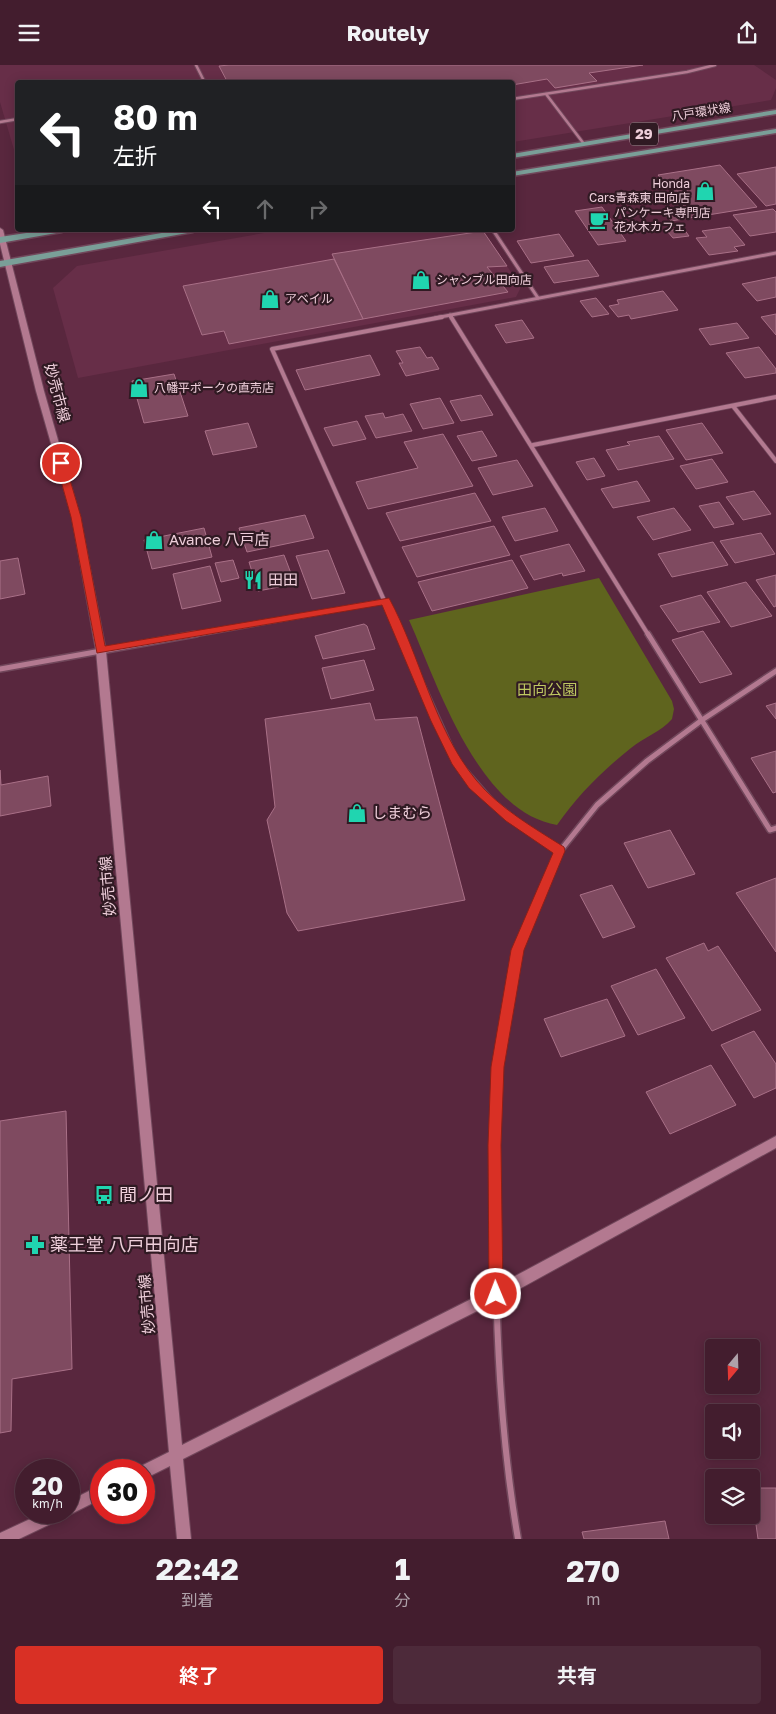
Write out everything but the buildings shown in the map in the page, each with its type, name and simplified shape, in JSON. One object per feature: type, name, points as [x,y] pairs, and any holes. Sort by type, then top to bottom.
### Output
[{"type":"main road","name":"八戸環状線","points":[[515,155],[776,112]]},
{"type":"main road","name":"29","points":[[515,174],[776,131]]},
{"type":"main road","points":[[1,237],[45,232]]},
{"type":"main road","points":[[4,263],[182,232]]},
{"type":"main road","name":"妙売市線","points":[[1,237],[4,263],[76,517],[101,651],[184,1539]]},
{"type":"main road","points":[[155,1467],[496,1294],[776,1142]]},
{"type":"main road","points":[[3,1539],[35,1524]]},
{"type":"street","points":[[494,232],[538,297]]},
{"type":"street","points":[[560,851],[510,818],[473,785],[456,761],[436,721],[386,601],[272,349],[776,253]]},
{"type":"street","points":[[450,315],[533,445],[770,830],[776,828]]},
{"type":"street","points":[[533,445],[776,397]]},
{"type":"street","points":[[734,406],[776,461]]},
{"type":"street","points":[[0,669],[386,601]]},
{"type":"street","points":[[518,1539],[508,1482],[496,1294],[494,1145],[497,1067],[518,950],[560,851],[597,805],[647,761],[702,720],[776,671]]},
{"type":"lane","points":[[196,65],[204,80]]},
{"type":"lane","points":[[515,99],[686,72],[715,65]]},
{"type":"lane","points":[[546,94],[584,144]]},
{"type":"lane","points":[[0,122],[15,120]]},
{"type":"shaded area","points":[[0,65],[754,65],[776,80],[776,88],[771,100],[515,142],[515,80],[15,80],[15,153],[0,102]]},
{"type":"shaded area","points":[[270,232],[484,232],[521,287],[516,297],[78,378],[53,288],[77,266]]},
{"type":"green space","name":"田向公園","points":[[599,578],[672,701],[674,709],[672,719],[668,724],[636,744],[610,766],[582,794],[557,825],[529,815],[505,797],[483,772],[464,742],[448,710],[409,620]]},
{"type":"place","name":"Honda Cars青森東 田向店","points":[[705,191]]},
{"type":"place","name":"パンケーキ専門店 花水木カフェ","points":[[599,220]]},
{"type":"place","name":"シャンブル田向店","points":[[421,280]]},
{"type":"place","name":"アベイル","points":[[270,299]]},
{"type":"place","name":"八幡平ポークの直売店","points":[[139,388]]},
{"type":"place","name":"Avance 八戸店","points":[[154,540]]},
{"type":"place","name":"田田","points":[[253,580]]},
{"type":"place","name":"しまむら","points":[[357,813]]},
{"type":"place","name":"間ノ田","points":[[104,1195]]},
{"type":"place","name":"薬王堂 八戸田向店","points":[[35,1245]]},
{"type":"route","points":[[61,463],[76,517],[101,651],[386,601],[436,721],[456,761],[473,785],[510,818],[560,851],[518,950],[497,1067],[494,1145],[496,1294]]}]
